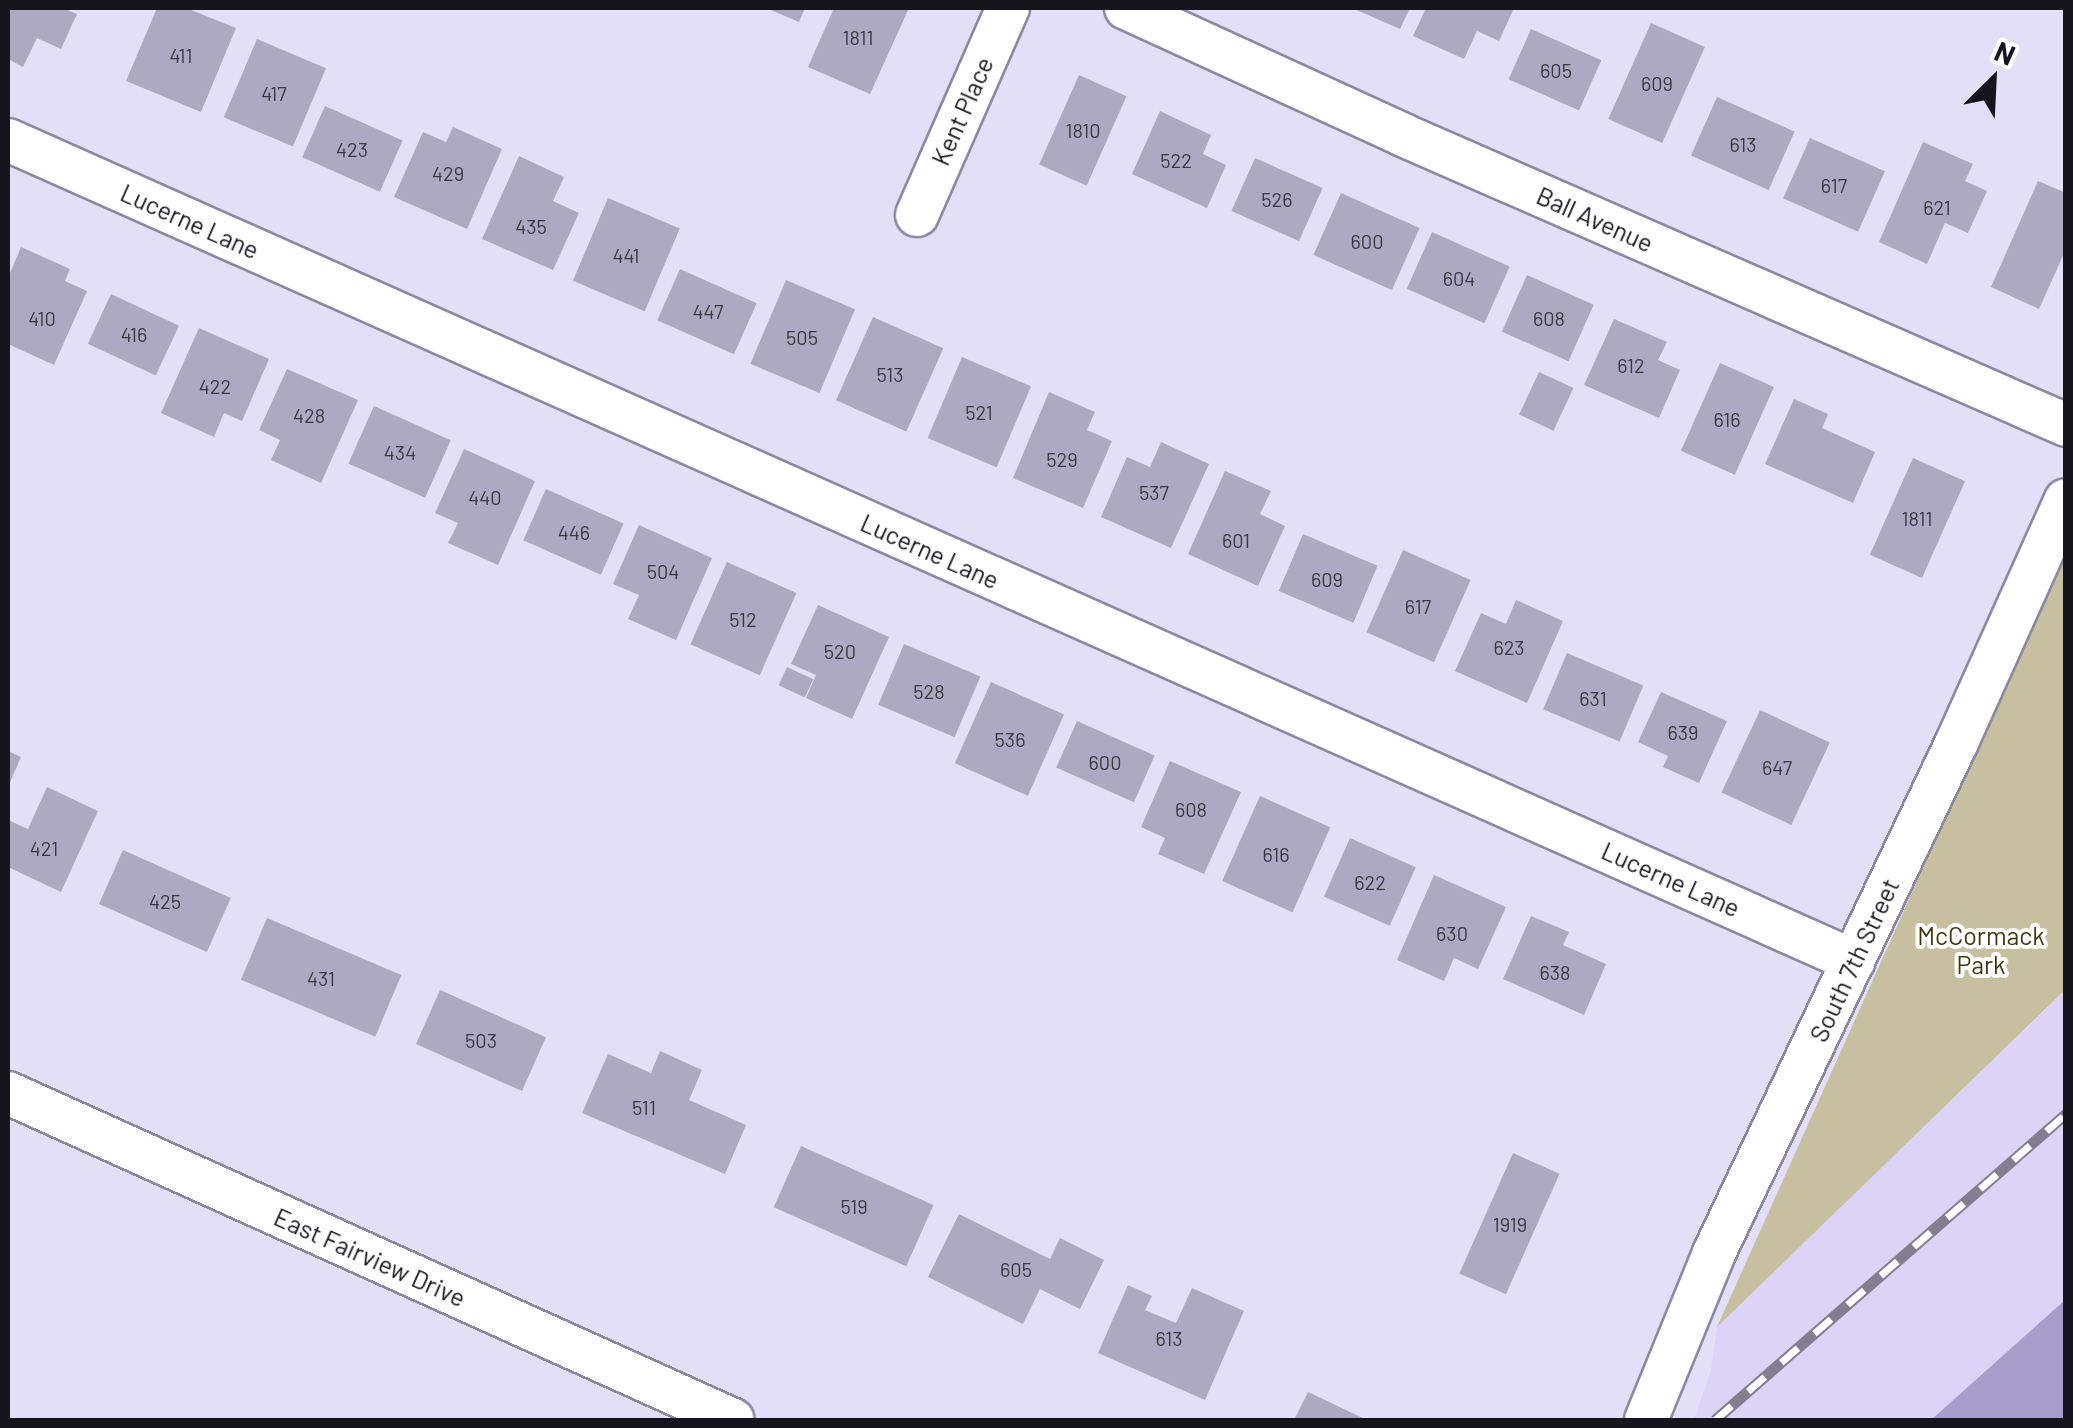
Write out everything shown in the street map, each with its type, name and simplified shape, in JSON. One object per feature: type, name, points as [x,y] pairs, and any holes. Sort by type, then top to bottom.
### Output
[{"type":"street","name":"Kent Place","points":[[916,215],[1008,8]]},
{"type":"street","name":"Ball Avenue","points":[[1126,8],[1403,136],[2066,426]]},
{"type":"street","name":"Lucerne Lane","points":[[8,140],[1854,960]]},
{"type":"street","name":"South 7th Street","points":[[1646,1420],[1714,1253],[2066,500]]},
{"type":"street","name":"East Fairview Drive","points":[[8,1093],[733,1420]]},
{"type":"shaded area","points":[[2065,991],[2065,1420],[1694,1420],[1711,1370],[1717,1327]]},
{"type":"shaded area","points":[[2065,1300],[2065,1420],[1931,1420]]},
{"type":"green space","name":"McCormack Park","points":[[2065,552],[2065,990],[1717,1327]]},
{"type":"building","points":[[8,8],[62,8],[77,14],[61,49],[37,38],[23,67],[8,59]]},
{"type":"building","points":[[157,8],[186,8],[236,28],[201,112],[126,81]]},
{"type":"building","points":[[766,8],[805,8],[799,22]]},
{"type":"building","points":[[834,8],[909,8],[870,94],[808,67]]},
{"type":"building","points":[[1352,8],[1410,8],[1400,29]]},
{"type":"building","points":[[1426,8],[1514,8],[1499,41],[1477,31],[1464,59],[1413,36]]},
{"type":"building","points":[[1651,23],[1705,47],[1662,143],[1608,119]]},
{"type":"building","points":[[1531,29],[1601,60],[1579,111],[1509,79]]},
{"type":"building","points":[[257,39],[326,68],[293,147],[224,117]]},
{"type":"building","points":[[1079,75],[1127,96],[1087,186],[1039,165]]},
{"type":"building","points":[[1717,97],[1795,132],[1769,190],[1691,155]]},
{"type":"building","points":[[325,106],[403,141],[380,192],[302,157]]},
{"type":"building","points":[[1160,111],[1211,135],[1203,154],[1226,165],[1207,208],[1132,174]]},
{"type":"building","points":[[453,127],[502,149],[467,229],[394,197],[423,132],[446,142]]},
{"type":"building","points":[[1810,138],[1885,171],[1858,232],[1783,198]]},
{"type":"building","points":[[1923,142],[1973,164],[1965,181],[1987,191],[1968,233],[1945,223],[1927,264],[1879,242]]},
{"type":"building","points":[[519,156],[564,177],[553,201],[579,213],[553,270],[482,239]]},
{"type":"building","points":[[1255,158],[1323,188],[1299,241],[1231,211]]},
{"type":"building","points":[[2038,181],[2066,193],[2066,249],[2039,309],[1991,287]]},
{"type":"building","points":[[1341,193],[1420,228],[1392,290],[1313,255]]},
{"type":"building","points":[[608,198],[680,228],[645,311],[573,281]]},
{"type":"building","points":[[1432,232],[1510,267],[1484,323],[1407,289]]},
{"type":"building","points":[[21,247],[70,269],[65,281],[87,291],[54,365],[8,344],[8,278]]},
{"type":"building","points":[[680,269],[757,303],[734,354],[657,320]]},
{"type":"building","points":[[1527,275],[1594,305],[1568,361],[1502,332]]},
{"type":"building","points":[[786,280],[855,309],[819,393],[750,364]]},
{"type":"building","points":[[111,294],[179,326],[156,376],[88,344]]},
{"type":"building","points":[[873,317],[943,348],[906,431],[836,400]]},
{"type":"building","points":[[1614,319],[1667,342],[1658,360],[1680,370],[1659,418],[1584,385]]},
{"type":"building","points":[[199,328],[269,359],[242,421],[224,413],[214,437],[161,413]]},
{"type":"building","points":[[962,357],[1031,386],[997,467],[928,438]]},
{"type":"building","points":[[1720,363],[1774,387],[1735,475],[1681,451]]},
{"type":"building","points":[[287,369],[358,400],[321,483],[271,460],[280,440],[259,430]]},
{"type":"building","points":[[1539,372],[1573,388],[1554,431],[1519,415]]},
{"type":"building","points":[[1049,392],[1095,412],[1087,430],[1112,441],[1083,508],[1013,478]]},
{"type":"building","points":[[1794,399],[1828,414],[1822,428],[1875,452],[1853,503],[1765,464]]},
{"type":"building","points":[[374,406],[451,440],[425,498],[348,464]]},
{"type":"building","points":[[1161,442],[1209,464],[1171,548],[1101,517],[1127,457],[1150,467]]},
{"type":"building","points":[[464,449],[535,481],[498,565],[448,543],[458,523],[435,513]]},
{"type":"building","points":[[1913,458],[1965,481],[1922,578],[1870,555]]},
{"type":"building","points":[[1225,471],[1271,491],[1260,514],[1285,526],[1258,586],[1188,554]]},
{"type":"building","points":[[546,489],[624,524],[601,575],[523,540]]},
{"type":"building","points":[[639,525],[712,558],[676,640],[628,619],[639,595],[613,584]]},
{"type":"building","points":[[1303,534],[1378,566],[1353,623],[1279,591]]},
{"type":"building","points":[[1403,550],[1471,580],[1434,662],[1366,632]]},
{"type":"building","points":[[727,562],[796,593],[760,675],[690,644]]},
{"type":"building","points":[[1516,600],[1563,621],[1527,703],[1455,671],[1481,613],[1506,624]]},
{"type":"building","points":[[818,605],[889,637],[852,719],[806,698],[816,675],[791,664]]},
{"type":"building","points":[[904,644],[980,676],[955,737],[878,705]]},
{"type":"building","points":[[1567,653],[1643,685],[1620,742],[1543,709]]},
{"type":"building","points":[[787,667],[813,679],[805,697],[779,685]]},
{"type":"building","points":[[991,682],[1064,715],[1028,796],[955,763]]},
{"type":"building","points":[[1661,692],[1727,721],[1699,783],[1663,767],[1668,756],[1638,742]]},
{"type":"building","points":[[1760,710],[1830,743],[1791,825],[1722,792]]},
{"type":"building","points":[[1077,721],[1155,756],[1134,802],[1056,768]]},
{"type":"building","points":[[8,751],[21,757],[8,787]]},
{"type":"building","points":[[1170,761],[1241,792],[1204,874],[1158,854],[1165,838],[1141,827]]},
{"type":"building","points":[[47,787],[98,811],[61,892],[8,867],[8,820],[28,829]]},
{"type":"building","points":[[1260,796],[1330,827],[1293,912],[1222,881]]},
{"type":"building","points":[[1350,838],[1416,867],[1390,926],[1324,896]]},
{"type":"building","points":[[123,850],[231,898],[207,952],[99,904]]},
{"type":"building","points":[[1434,875],[1506,907],[1478,969],[1454,958],[1444,981],[1397,960]]},
{"type":"building","points":[[1531,916],[1569,932],[1563,945],[1606,964],[1584,1015],[1503,979]]},
{"type":"building","points":[[267,918],[401,975],[375,1037],[241,980]]},
{"type":"building","points":[[440,990],[546,1037],[522,1091],[416,1044]]},
{"type":"building","points":[[660,1051],[702,1070],[689,1100],[746,1125],[725,1174],[582,1113],[608,1054],[651,1073]]},
{"type":"building","points":[[801,1146],[933,1205],[906,1266],[774,1207]]},
{"type":"building","points":[[1513,1153],[1560,1174],[1506,1294],[1459,1274]]},
{"type":"building","points":[[959,1214],[1050,1259],[1060,1238],[1104,1260],[1080,1309],[1040,1289],[1023,1324],[928,1277]]},
{"type":"building","points":[[1128,1285],[1152,1296],[1145,1310],[1176,1323],[1192,1288],[1244,1311],[1205,1400],[1098,1353]]},
{"type":"building","points":[[1308,1392],[1367,1420],[1294,1420]]},
{"type":"railway","points":[[1715,1420],[2066,1114]]}]
